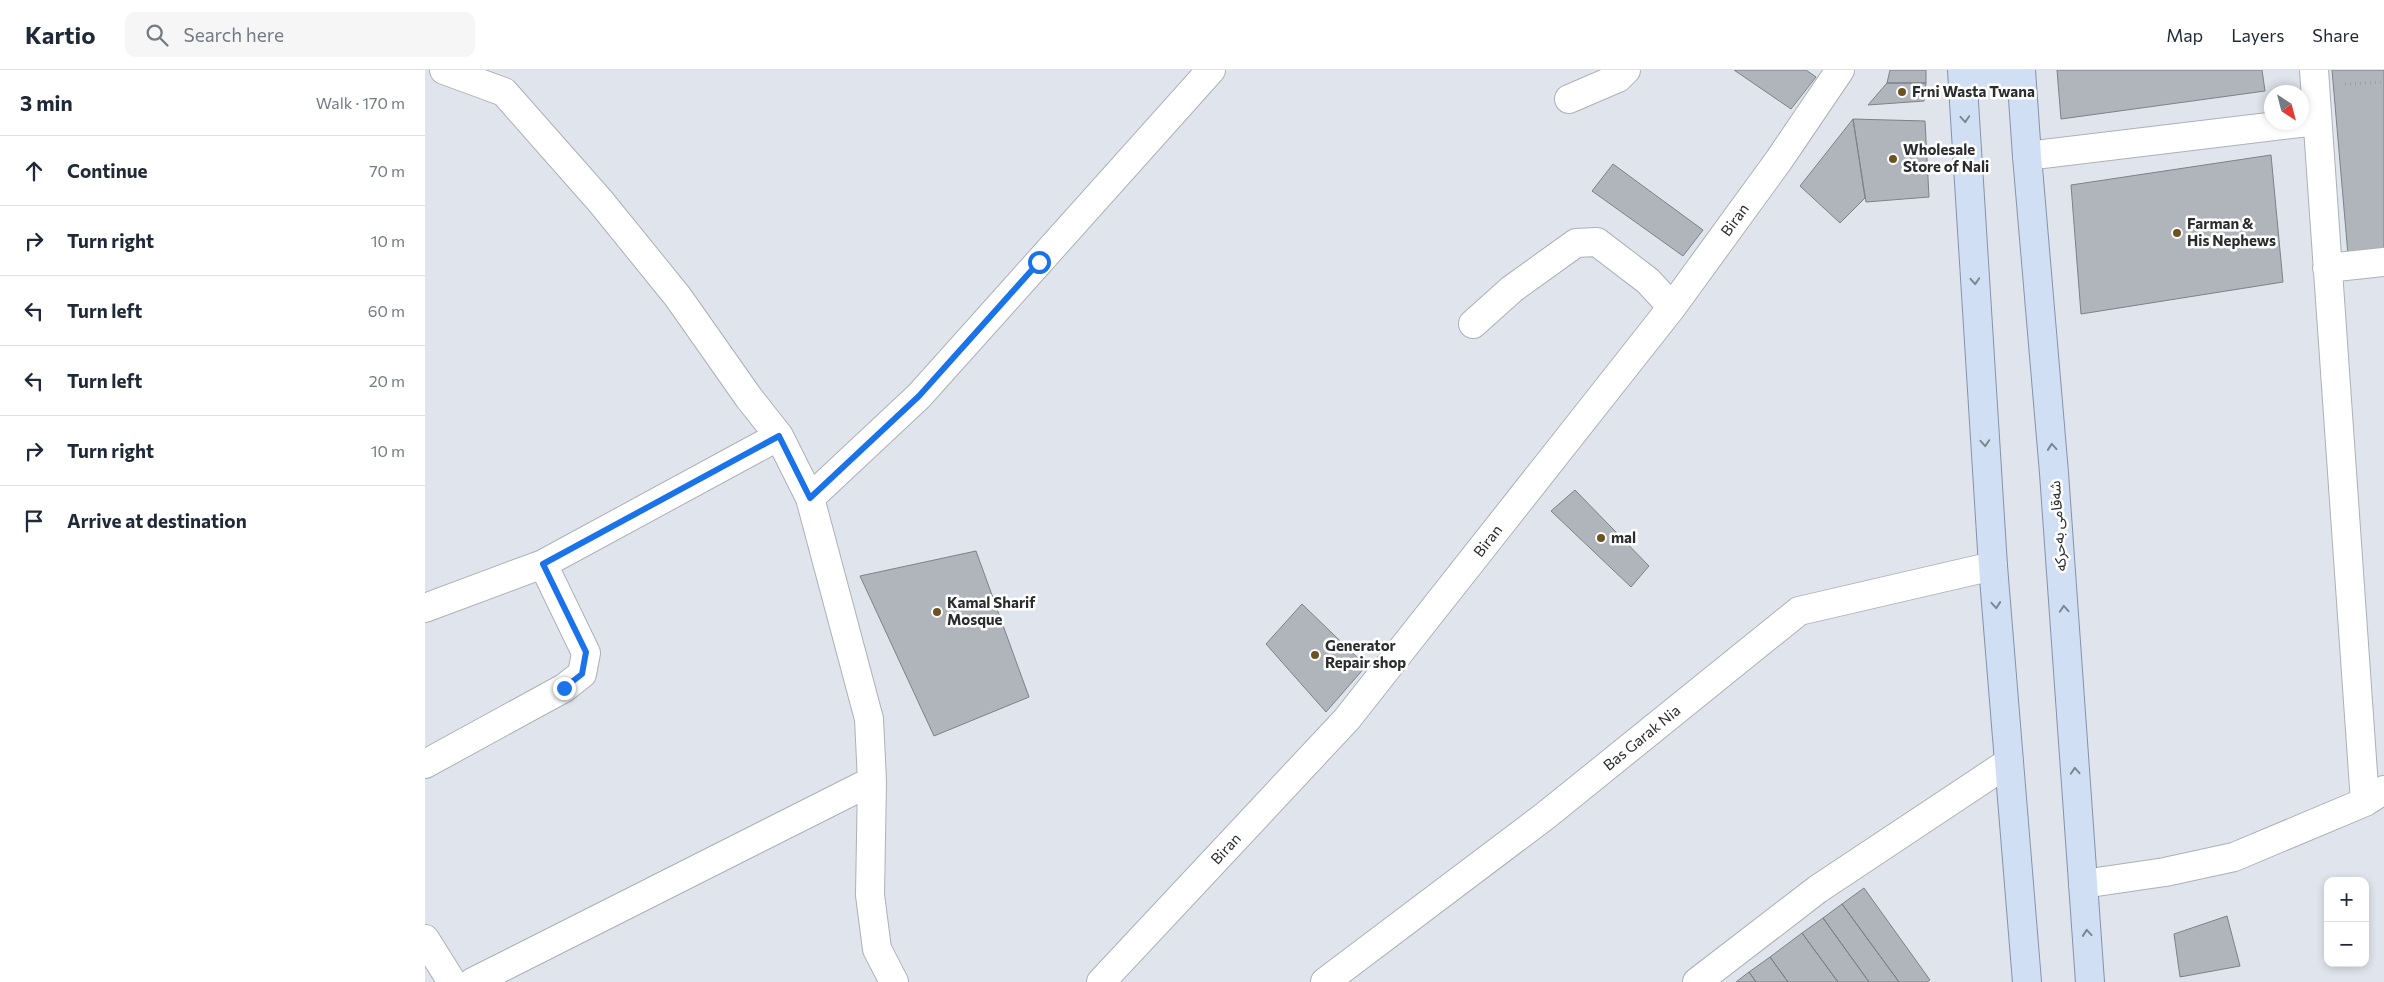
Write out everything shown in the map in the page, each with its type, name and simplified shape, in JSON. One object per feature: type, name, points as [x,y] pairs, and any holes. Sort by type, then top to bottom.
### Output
[{"type":"main road","points":[[1961,70],[1993,566],[2027,982]]},
{"type":"main road","points":[[1973,70],[1984,75],[1994,76],[2007,74],[2011,70]]},
{"type":"main road","name":"شەقامی بەحرکە","points":[[2021,70],[2054,473],[2090,982]]},
{"type":"street","points":[[445,70],[503,92],[601,202],[678,297],[749,398],[779,436],[810,498],[829,562],[869,719],[872,781],[870,895],[877,949],[894,982]]},
{"type":"street","points":[[810,498],[919,396],[1211,70]]},
{"type":"street","points":[[1569,99],[1618,78],[1626,70]]},
{"type":"street","name":"Biran","points":[[1101,982],[1347,719],[1672,307],[1779,160],[1832,73]]},
{"type":"street","points":[[2083,884],[2165,872],[2234,857],[2374,796],[2327,268],[2314,78]]},
{"type":"street","points":[[2027,156],[2317,121]]},
{"type":"street","points":[[1473,324],[1512,289],[1575,243],[1597,242],[1648,281],[1672,307]]},
{"type":"street","points":[[2327,268],[2384,262]]},
{"type":"street","points":[[425,608],[543,564],[779,436]]},
{"type":"street","points":[[425,764],[564,688],[582,674],[586,652],[543,564]]},
{"type":"street","name":"Bas Garak Nia","points":[[1325,982],[1545,816],[1799,611],[1993,566]]},
{"type":"street","points":[[1697,982],[1818,889],[2009,762]]},
{"type":"street","points":[[473,982],[872,781]]},
{"type":"street","points":[[425,939],[452,982]]},
{"type":"path","points":[[2314,78],[2384,82]]},
{"type":"building","points":[[1734,70],[1806,70],[1816,77],[1791,109]]},
{"type":"building","points":[[1890,70],[1926,70],[1926,83],[1887,83]]},
{"type":"building","points":[[2057,70],[2262,70],[2264,91],[2061,119]]},
{"type":"building","points":[[2332,70],[2384,70],[2384,251],[2348,255]]},
{"type":"building","name":"Frni Wasta Twana","points":[[1887,83],[1926,83],[1924,101],[1868,105]]},
{"type":"building","name":"Wholesale Store of Nali","points":[[1853,119],[1925,121],[1929,197],[1866,202]]},
{"type":"building","points":[[1853,119],[1865,198],[1840,223],[1800,186]]},
{"type":"building","name":"Farman & His Nephews","points":[[2271,155],[2283,282],[2081,314],[2071,185]]},
{"type":"building","points":[[1613,164],[1703,230],[1683,256],[1592,191]]},
{"type":"building","name":"mal","points":[[1575,490],[1649,566],[1631,587],[1551,511]]},
{"type":"building","name":"Kamal Sharif Mosque","points":[[976,551],[1029,697],[934,736],[860,576]]},
{"type":"building","name":"Generator Repair shop","points":[[1302,604],[1366,666],[1326,712],[1266,644]]},
{"type":"building","points":[[1864,888],[1930,980],[1927,982],[1899,982],[1842,904]]},
{"type":"building","points":[[1842,904],[1899,982],[1869,982],[1823,918]]},
{"type":"building","points":[[2227,916],[2240,966],[2180,977],[2174,934]]},
{"type":"building","points":[[1823,918],[1869,982],[1838,982],[1802,933]]},
{"type":"building","points":[[1802,933],[1838,982],[1788,982],[1770,957]]},
{"type":"building","points":[[1770,957],[1788,982],[1756,982],[1749,972]]},
{"type":"building","points":[[1749,972],[1756,982],[1736,982]]},
{"type":"place","name":"Frni Wasta Twana","points":[[1902,92]]},
{"type":"place","name":"Wholesale Store of Nali","points":[[1893,159]]},
{"type":"place","name":"Farman & His Nephews","points":[[2177,233]]},
{"type":"place","name":"mal","points":[[1601,538]]},
{"type":"place","name":"Kamal Sharif Mosque","points":[[937,612]]},
{"type":"place","name":"Generator Repair shop","points":[[1315,655]]},
{"type":"route","points":[[564,688],[582,674],[586,652],[543,564],[779,436],[810,498],[919,396],[1039,262]]}]
